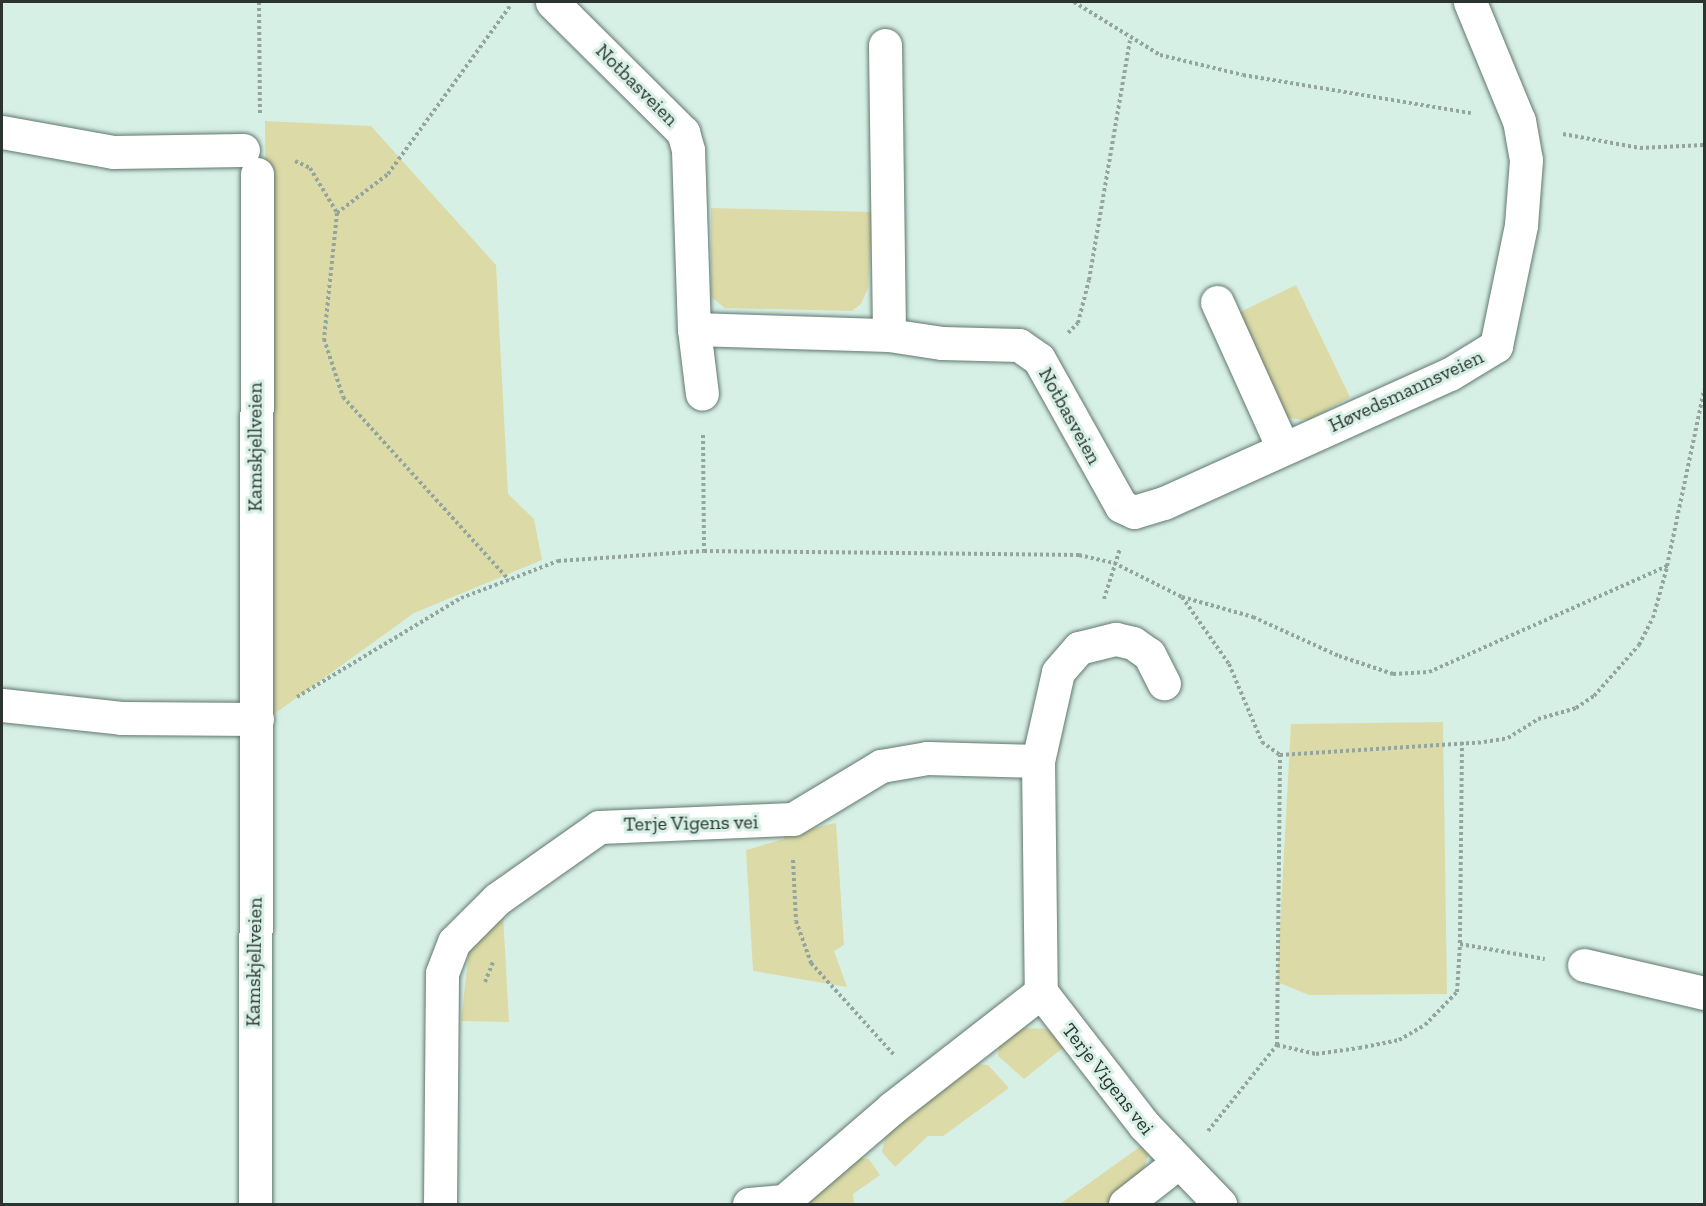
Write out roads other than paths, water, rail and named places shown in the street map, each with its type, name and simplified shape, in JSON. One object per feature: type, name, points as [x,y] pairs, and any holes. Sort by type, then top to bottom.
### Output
[{"type":"street","name":"Notbasveien","points":[[552,2],[683,132],[688,150],[694,329],[702,394]]},
{"type":"street","name":"Høvedsmannsveien","points":[[1128,512],[1164,503],[1282,446],[1450,374],[1496,346],[1523,202],[1526,160],[1519,121],[1470,2]]},
{"type":"street","points":[[885,45],[889,335]]},
{"type":"street","name":"Kamskjellveien","points":[[2,132],[113,152],[254,159],[257,719],[255,1204]]},
{"type":"street","points":[[1217,302],[1282,446]]},
{"type":"street","name":"Notbasveien","points":[[694,329],[889,335],[933,342],[1011,343],[1039,359],[1085,446],[1128,512]]},
{"type":"street","points":[[749,1204],[784,1201],[919,1086],[1041,992],[1038,761],[1058,672],[1079,648],[1116,639],[1133,643],[1149,654],[1164,683]]},
{"type":"street","points":[[2,705],[121,718],[257,719]]},
{"type":"street","name":"Terje Vigens vei","points":[[440,1204],[442,973],[454,942],[498,899],[599,827],[793,819],[856,779],[896,762],[927,758],[1038,761]]},
{"type":"street","points":[[1584,965],[1704,993]]},
{"type":"street","name":"Terje Vigens vei","points":[[1041,992],[1176,1164],[1220,1204]]},
{"type":"street","points":[[1125,1204],[1176,1164]]}]
